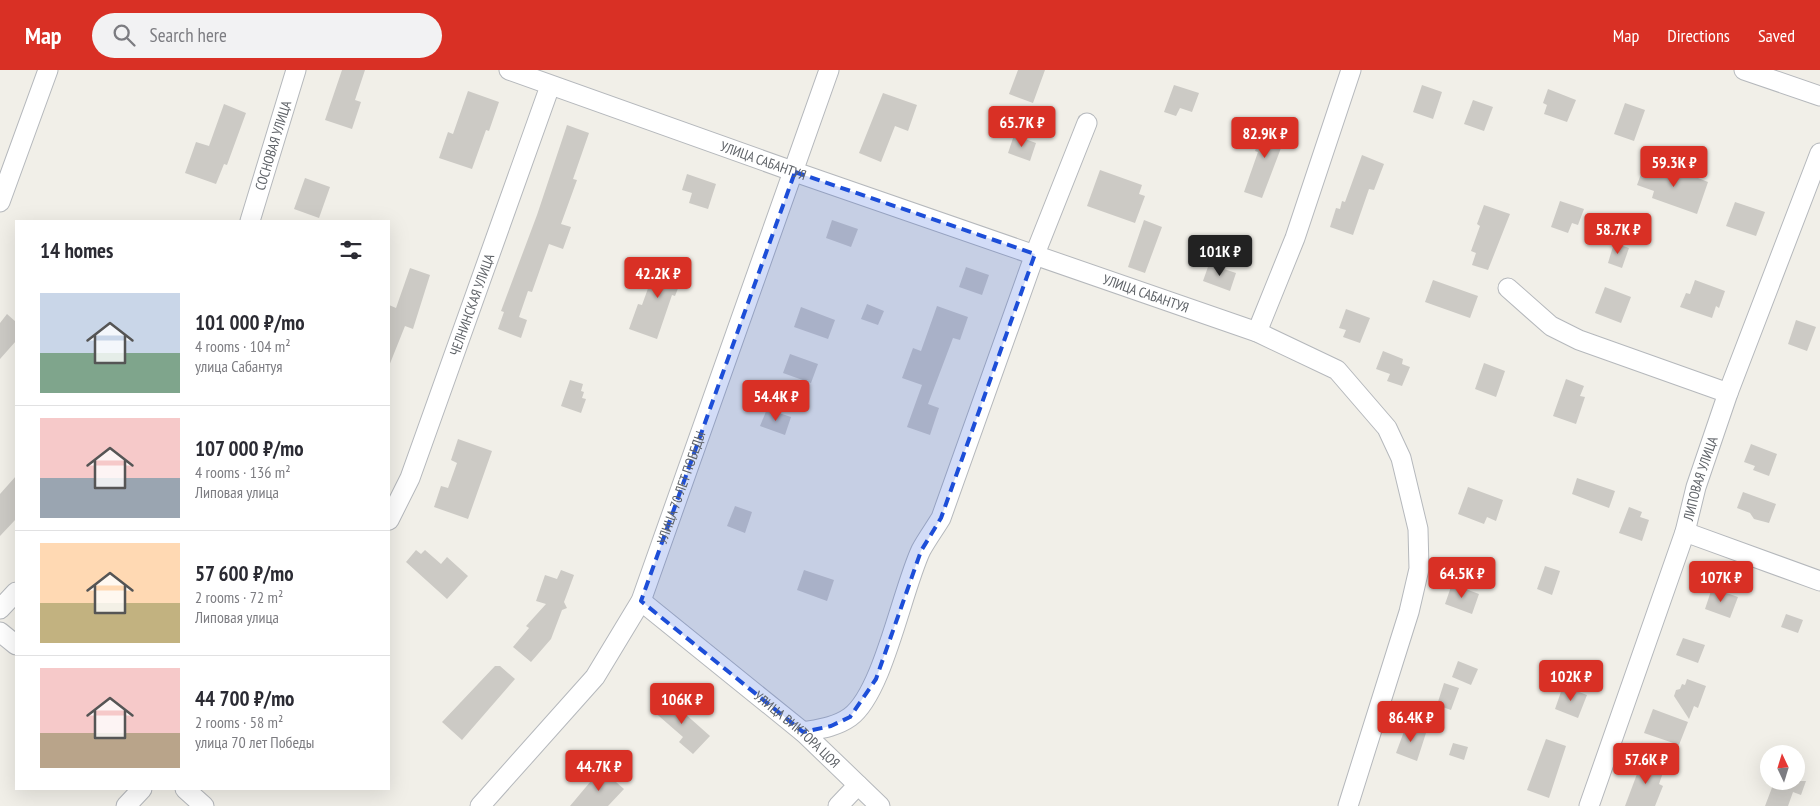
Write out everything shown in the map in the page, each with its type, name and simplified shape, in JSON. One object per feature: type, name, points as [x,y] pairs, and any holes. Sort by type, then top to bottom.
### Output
[{"type":"street","points":[[0,202],[48,70]]},
{"type":"street","name":"СОСНОВАЯ УЛИЦА","points":[[250,220],[296,70]]},
{"type":"street","name":"УЛИЦА САБАНТУЯ","points":[[509,70],[795,172],[1257,332],[1337,370],[1364,399],[1387,428],[1401,458],[1418,529],[1419,569],[1409,612],[1348,806]]},
{"type":"street","name":"УЛИЦА 70 ЛЕТ ПОБЕДЫ","points":[[480,806],[595,677],[641,601],[795,172],[829,70]]},
{"type":"street","points":[[1257,332],[1295,238],[1351,70]]},
{"type":"street","points":[[1744,70],[1820,96]]},
{"type":"street","name":"ЧЕЛНИНСКАЯ УЛИЦА","points":[[390,518],[410,478],[550,86]]},
{"type":"street","points":[[803,732],[831,726],[850,717],[863,703],[876,679],[921,551],[941,518],[1035,254],[1087,123]]},
{"type":"street","name":"ЛИПОВАЯ УЛИЦА","points":[[1589,806],[1685,532],[1696,486],[1728,393],[1820,152]]},
{"type":"street","points":[[1508,288],[1551,326],[1579,340],[1728,393]]},
{"type":"street","points":[[1685,532],[1820,581]]},
{"type":"street","points":[[0,609],[15,593]]},
{"type":"street","name":"УЛИЦА ВИКТОРА ЦОЯ","points":[[641,601],[803,732],[880,806]]},
{"type":"street","points":[[0,632],[15,644]]},
{"type":"street","points":[[838,806],[858,785]]},
{"type":"street","points":[[126,806],[141,790]]},
{"type":"street","points":[[186,790],[204,806]]},
{"type":"highlighted area","points":[[795,172],[1035,254],[941,518],[921,551],[876,679],[850,717],[831,726],[803,732],[641,601]]},
{"type":"building","points":[[342,70],[365,70],[355,100],[361,102],[352,129],[325,120]]},
{"type":"building","points":[[1018,70],[1045,70],[1033,103],[1009,94]]},
{"type":"building","points":[[1174,85],[1199,93],[1192,112],[1180,108],[1176,116],[1164,112]]},
{"type":"building","points":[[1422,85],[1442,92],[1433,119],[1413,112]]},
{"type":"building","points":[[1548,89],[1576,100],[1567,122],[1544,114],[1547,105],[1543,103]]},
{"type":"building","points":[[468,91],[499,102],[489,131],[486,130],[472,169],[439,158],[448,132],[453,134]]},
{"type":"building","points":[[883,93],[917,105],[908,131],[895,126],[881,162],[859,153]]},
{"type":"building","points":[[1473,100],[1493,107],[1484,131],[1464,124]]},
{"type":"building","points":[[1625,103],[1645,110],[1634,141],[1614,134]]},
{"type":"building","points":[[224,104],[246,113],[227,165],[224,164],[216,184],[185,173],[196,142],[209,146]]},
{"type":"building","points":[[1265,121],[1285,128],[1278,147],[1281,148],[1262,198],[1244,192],[1258,152],[1255,151]]},
{"type":"building","points":[[567,125],[589,133],[573,179],[577,180],[561,224],[571,227],[563,249],[549,244],[532,292],[528,291],[519,317],[527,320],[521,338],[498,329],[504,312],[501,311],[537,215]]},
{"type":"building","points":[[1014,135],[1036,143],[1030,161],[1008,153]]},
{"type":"building","points":[[1362,155],[1384,164],[1374,190],[1369,189],[1353,235],[1330,227],[1336,208],[1340,209],[1342,201],[1345,202]]},
{"type":"building","points":[[1645,163],[1686,178],[1688,174],[1708,182],[1697,214],[1652,198],[1654,191],[1637,185]]},
{"type":"building","points":[[1100,170],[1142,185],[1139,194],[1145,196],[1135,223],[1087,206]]},
{"type":"building","points":[[687,174],[716,184],[708,209],[689,203],[692,193],[682,190]]},
{"type":"building","points":[[305,178],[330,187],[319,218],[294,209]]},
{"type":"building","points":[[1560,201],[1584,209],[1578,225],[1572,223],[1568,233],[1551,227]]},
{"type":"building","points":[[1735,202],[1765,212],[1756,236],[1726,226]]},
{"type":"building","points":[[1484,205],[1510,214],[1488,270],[1472,265],[1476,253],[1471,251],[1480,226],[1477,224]]},
{"type":"building","points":[[832,220],[858,229],[851,247],[826,238]]},
{"type":"building","points":[[1144,220],[1162,227],[1145,273],[1128,267]]},
{"type":"building","points":[[1614,243],[1629,248],[1622,268],[1608,263]]},
{"type":"building","points":[[659,258],[686,268],[675,296],[672,295],[657,339],[629,329],[638,304],[642,305]]},
{"type":"building","points":[[1209,264],[1236,273],[1230,291],[1203,281]]},
{"type":"building","points":[[966,267],[989,275],[982,295],[959,287]]},
{"type":"building","points":[[410,268],[430,275],[413,329],[405,326],[390,364],[390,305],[396,308]]},
{"type":"building","points":[[1433,280],[1478,296],[1470,318],[1425,302]]},
{"type":"building","points":[[1695,280],[1725,291],[1719,308],[1716,306],[1712,318],[1680,307],[1686,293],[1690,294]]},
{"type":"building","points":[[1605,287],[1631,297],[1621,323],[1595,313]]},
{"type":"building","points":[[867,304],[884,311],[878,325],[861,319]]},
{"type":"building","points":[[937,306],[968,317],[960,340],[953,338],[928,404],[939,408],[930,435],[907,427],[922,385],[902,378],[913,348],[921,351]]},
{"type":"building","points":[[801,307],[835,320],[828,339],[794,327]]},
{"type":"building","points":[[1346,309],[1370,318],[1360,343],[1343,337],[1346,330],[1339,328]]},
{"type":"building","points":[[7,314],[15,321],[15,342],[0,359],[0,323]]},
{"type":"building","points":[[1796,320],[1816,327],[1807,351],[1788,344]]},
{"type":"building","points":[[1383,351],[1403,359],[1402,364],[1410,367],[1402,386],[1387,381],[1390,374],[1376,369]]},
{"type":"building","points":[[790,354],[818,364],[811,383],[783,373]]},
{"type":"building","points":[[1484,363],[1505,371],[1496,397],[1475,389]]},
{"type":"building","points":[[1566,379],[1584,386],[1580,396],[1585,397],[1576,424],[1553,416]]},
{"type":"building","points":[[570,380],[583,384],[581,391],[584,392],[582,398],[586,399],[581,413],[561,406]]},
{"type":"building","points":[[767,409],[791,417],[785,435],[760,426]]},
{"type":"building","points":[[458,439],[492,451],[468,519],[434,507],[441,486],[448,488],[457,463],[451,460]]},
{"type":"building","points":[[1751,444],[1777,454],[1769,476],[1753,470],[1755,466],[1744,462]]},
{"type":"building","points":[[15,477],[15,520],[0,536],[0,494]]},
{"type":"building","points":[[1577,478],[1615,491],[1609,508],[1572,494]]},
{"type":"building","points":[[1468,487],[1503,500],[1496,521],[1487,517],[1484,524],[1458,514]]},
{"type":"building","points":[[1743,492],[1776,504],[1769,523],[1754,519],[1750,513],[1737,508]]},
{"type":"building","points":[[735,506],[752,512],[745,533],[727,526]]},
{"type":"building","points":[[1629,507],[1642,512],[1640,517],[1649,520],[1642,541],[1619,533]]},
{"type":"building","points":[[416,550],[421,554],[425,550],[441,564],[447,557],[468,576],[447,599],[406,562]]},
{"type":"building","points":[[1545,566],[1560,571],[1552,595],[1537,589]]},
{"type":"building","points":[[561,570],[574,575],[564,602],[567,608],[562,610],[551,639],[531,662],[513,647],[529,628],[526,626],[546,604],[536,601],[545,575],[557,579]]},
{"type":"building","points":[[804,570],[834,580],[827,601],[797,590]]},
{"type":"building","points":[[1452,584],[1479,594],[1472,614],[1445,604]]},
{"type":"building","points":[[1712,588],[1738,597],[1730,618],[1705,609]]},
{"type":"building","points":[[1786,614],[1803,620],[1798,633],[1781,627]]},
{"type":"building","points":[[1683,638],[1705,645],[1698,663],[1676,655]]},
{"type":"building","points":[[1458,661],[1478,669],[1471,685],[1452,677]]},
{"type":"building","points":[[495,666],[500,666],[515,679],[462,740],[442,722]]},
{"type":"building","points":[[1687,679],[1706,686],[1698,708],[1694,706],[1689,719],[1674,696],[1676,690],[1680,689],[1682,684],[1685,685]]},
{"type":"building","points":[[1444,683],[1459,688],[1451,710],[1437,705]]},
{"type":"building","points":[[1563,686],[1587,695],[1578,718],[1555,709]]},
{"type":"building","points":[[665,696],[710,736],[693,754],[679,742],[683,737],[652,710]]},
{"type":"building","points":[[1653,709],[1688,722],[1679,745],[1644,733]]},
{"type":"building","points":[[1406,726],[1426,733],[1417,761],[1396,753]]},
{"type":"building","points":[[1546,739],[1566,746],[1549,798],[1527,790]]},
{"type":"building","points":[[1453,743],[1468,747],[1464,760],[1449,755]]},
{"type":"building","points":[[1643,758],[1665,767],[1659,784],[1663,786],[1655,806],[1625,806]]},
{"type":"building","points":[[601,769],[624,789],[608,806],[570,806]]},
{"type":"building","points":[[1771,790],[1803,790],[1801,795],[1793,792],[1788,806],[1765,806]]}]
